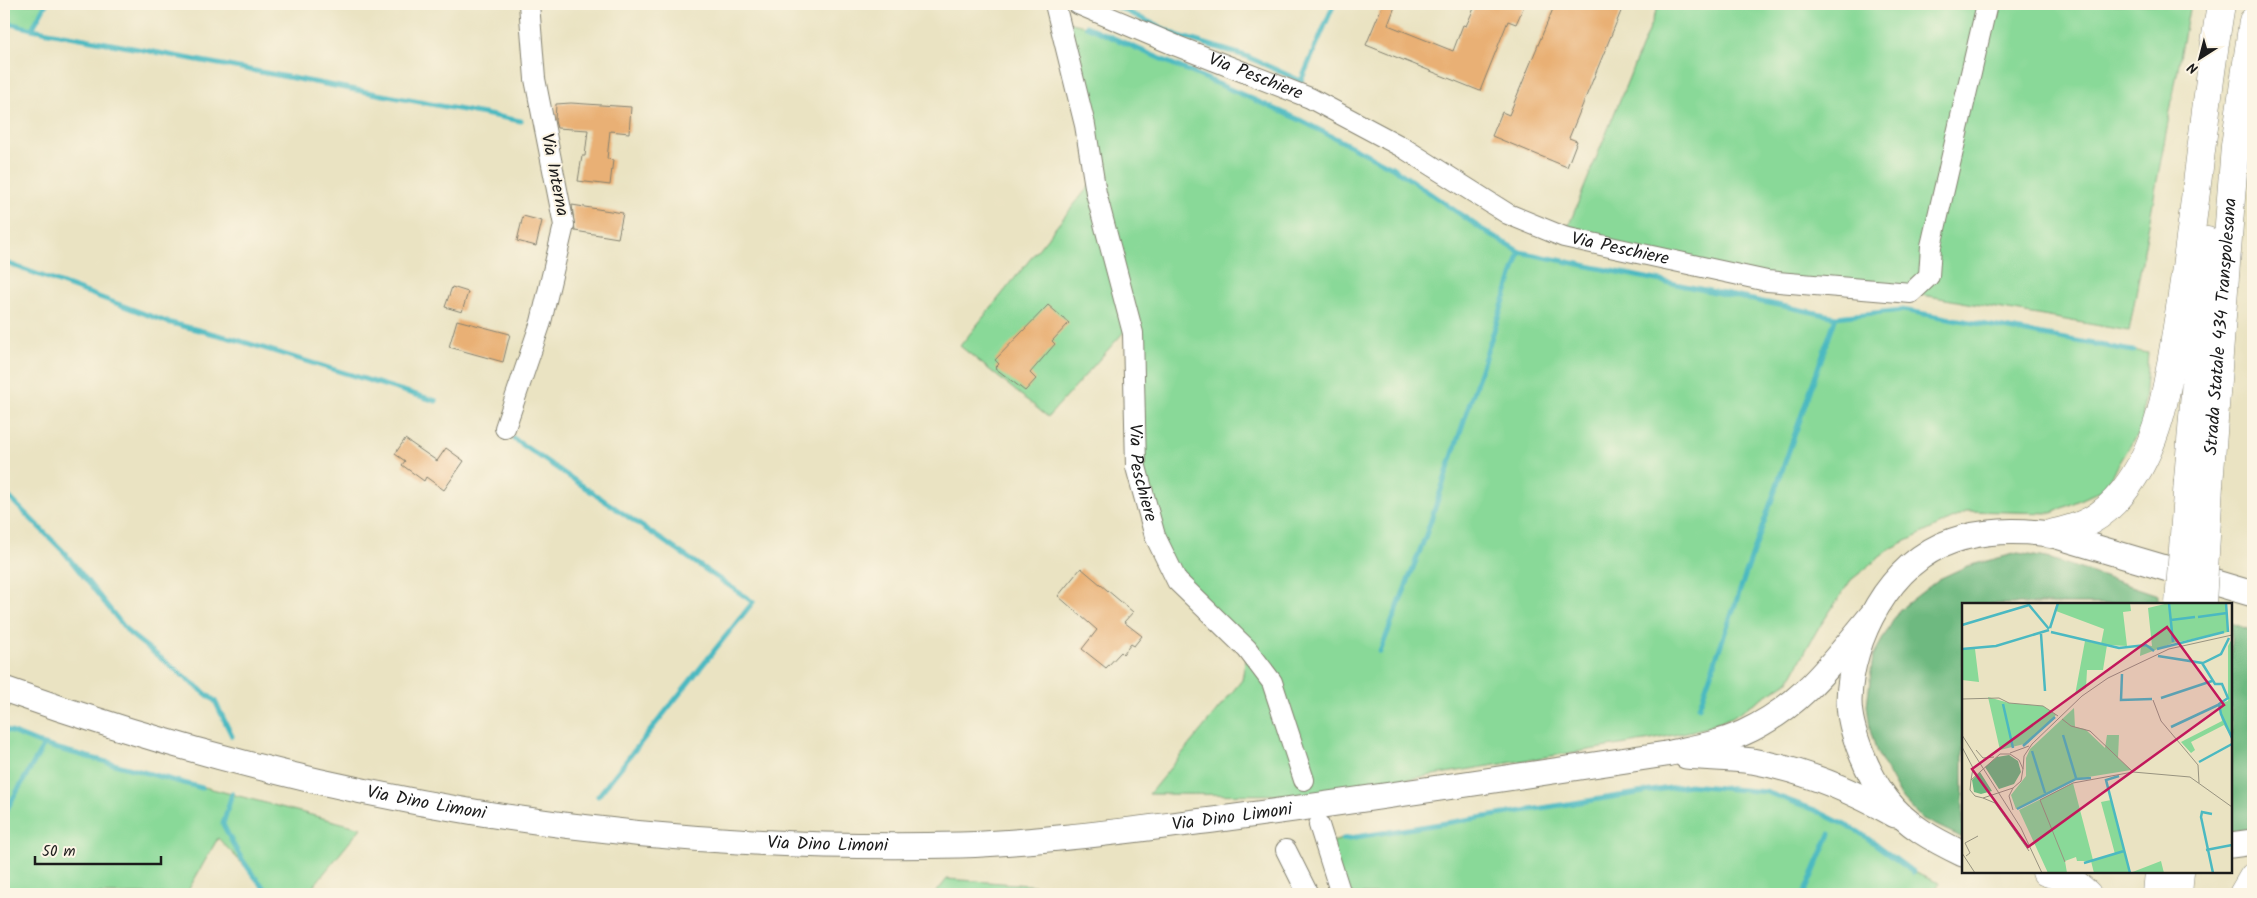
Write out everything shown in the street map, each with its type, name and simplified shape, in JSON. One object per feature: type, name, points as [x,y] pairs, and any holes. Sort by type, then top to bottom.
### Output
[{"type":"highway","points":[[2050,534],[2075,528],[2095,520],[2112,504],[2139,468],[2155,432],[2165,398],[2187,263],[2213,53],[2221,4]]},
{"type":"highway","name":"Strada Statale 434 Transpolesana","points":[[2202,603],[2199,482],[2212,182],[2235,4]]},
{"type":"highway","name":"Strada Statale 434 Transpolesana","points":[[2179,603],[2199,482],[2235,146],[2253,21]]},
{"type":"highway","points":[[2049,873],[2071,880],[2087,894]]},
{"type":"highway","points":[[2156,894],[2158,873]]},
{"type":"highway","points":[[2178,894],[2180,873]]},
{"type":"highway","points":[[2243,894],[2253,877]]},
{"type":"main road","points":[[1666,754],[1742,734],[1790,707],[1814,685],[1871,616],[1886,593],[1907,570],[1950,542],[1982,533],[2018,530],[2050,534],[2253,594]]},
{"type":"main road","points":[[1871,616],[1852,681],[1849,702],[1852,723],[1874,780],[1887,800],[1909,823],[1923,834],[1962,854]]},
{"type":"main road","name":"Via Dino Limoni","points":[[4,689],[107,725],[169,744],[240,763],[386,797],[546,824],[730,842],[880,845],[1023,841],[1255,814],[1666,754]]},
{"type":"main road","points":[[1666,754],[1751,761],[1798,772],[1867,799],[1909,823]]},
{"type":"main road","points":[[2232,845],[2253,842]]},
{"type":"street","name":"Via Interna","points":[[505,428],[541,322],[564,225],[536,79],[530,4]]},
{"type":"street","name":"Via Peschiere","points":[[1055,4],[1085,126],[1096,193],[1133,333],[1136,466],[1155,536],[1176,581],[1247,649],[1272,682],[1304,780]]},
{"type":"street","name":"Via Peschiere","points":[[1078,4],[1177,46],[1310,98],[1402,147],[1508,214],[1564,237],[1767,281],[1911,293],[1930,276],[1932,246],[1987,4]]},
{"type":"street","points":[[1318,825],[1341,894]]},
{"type":"street","points":[[1286,850],[1308,894]]},
{"type":"green space","points":[[4,4],[46,4],[32,29],[4,22]]},
{"type":"green space","points":[[1659,4],[2190,4],[2129,331],[1911,293],[1767,281],[1564,237]]},
{"type":"green space","points":[[1061,21],[1086,26],[1298,119],[1392,167],[1483,230],[1520,252],[1836,317],[1902,310],[2148,353],[2142,426],[2104,489],[2052,513],[1968,511],[1890,549],[1851,580],[1816,632],[1789,681],[1732,717],[1705,728],[1651,740],[1309,795],[1149,794],[1242,680],[1247,649],[1177,581],[1136,467],[1130,325],[1048,417],[960,346],[1094,180]]},
{"type":"green space","points":[[2018,553],[2051,559],[2158,595],[2158,603],[1962,603],[1962,838],[1921,818],[1902,798],[1877,753],[1870,729],[1867,705],[1873,656],[1899,610],[1939,579],[1967,566]]},
{"type":"green space","points":[[2232,623],[2253,631],[2253,832],[2232,833]]},
{"type":"green space","points":[[4,729],[44,745],[361,828],[307,894],[271,894],[218,838],[186,894],[4,894]]},
{"type":"green space","points":[[1689,785],[1766,792],[1815,810],[1859,832],[1913,872],[1939,883],[1934,894],[1341,894],[1324,844],[1343,839]]},
{"type":"green space","points":[[947,879],[1069,888],[1063,894],[935,894]]},
{"type":"building","points":[[1383,4],[1396,4],[1388,25],[1453,51],[1463,25],[1466,26],[1476,4],[1525,4],[1516,24],[1508,21],[1480,91],[1366,45]]},
{"type":"building","points":[[1555,4],[1624,4],[1569,138],[1577,141],[1567,167],[1492,136],[1502,112],[1509,115]]},
{"type":"building","points":[[571,103],[631,107],[629,133],[610,131],[607,159],[613,160],[610,185],[578,181],[582,156],[585,156],[588,130],[557,128],[555,121],[556,104]]},
{"type":"building","points":[[572,205],[623,213],[618,238],[575,231]]},
{"type":"building","points":[[523,216],[542,221],[536,246],[517,241]]},
{"type":"building","points":[[452,287],[468,292],[462,312],[445,307]]},
{"type":"building","points":[[1048,305],[1069,323],[1052,341],[1055,344],[1030,373],[1036,379],[1025,391],[995,368],[999,364],[995,360]]},
{"type":"building","points":[[457,320],[510,334],[503,362],[449,347]]},
{"type":"building","points":[[405,439],[437,461],[446,448],[464,461],[444,490],[426,477],[424,481],[402,465],[405,461],[395,454]]},
{"type":"building","points":[[1081,568],[1133,612],[1124,622],[1142,636],[1134,646],[1131,644],[1123,654],[1121,652],[1106,668],[1082,649],[1097,630],[1058,596]]},
{"type":"waterway","points":[[4,22],[32,29],[46,4]]},
{"type":"waterway","points":[[1111,4],[1179,36],[1246,56],[1301,81],[1334,4]]},
{"type":"waterway","points":[[1086,26],[1298,119],[1392,167],[1483,230],[1520,252],[1836,317],[1902,310],[2133,351]]},
{"type":"waterway","points":[[32,29],[521,121]]},
{"type":"waterway","points":[[1380,652],[1426,535],[1520,252]]},
{"type":"waterway","points":[[4,262],[167,322],[234,339],[436,401]]},
{"type":"waterway","points":[[1699,707],[1836,317]]},
{"type":"waterway","points":[[514,439],[753,602],[598,796]]},
{"type":"waterway","points":[[4,492],[64,552],[129,633],[215,701],[232,736]]},
{"type":"waterway","points":[[4,729],[44,745],[202,788]]},
{"type":"waterway","points":[[4,814],[44,745]]},
{"type":"waterway","points":[[1343,839],[1689,785],[1766,792],[1815,810],[1859,832],[1913,872]]},
{"type":"waterway","points":[[232,794],[223,824],[244,862],[256,879],[271,894]]},
{"type":"waterway","points":[[1804,894],[1830,834]]}]
